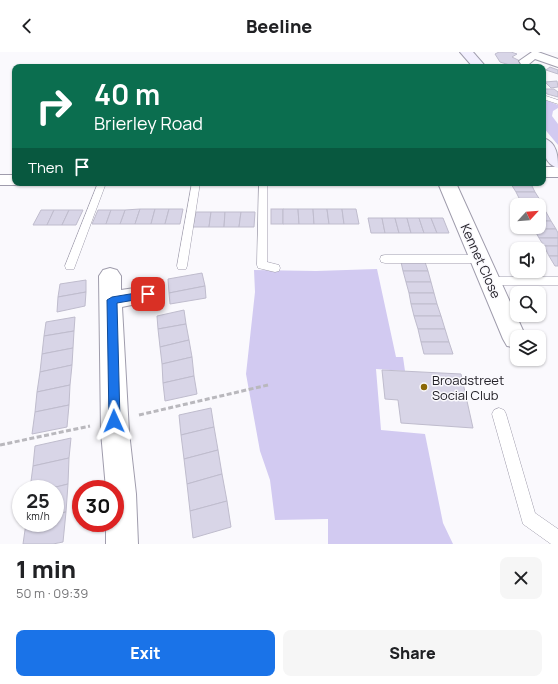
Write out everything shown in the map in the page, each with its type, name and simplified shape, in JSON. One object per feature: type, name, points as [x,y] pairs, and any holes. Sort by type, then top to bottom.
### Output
[{"type":"main road","points":[[466,52],[477,64]]},
{"type":"main road","points":[[546,147],[558,163]]},
{"type":"street","points":[[533,56],[558,63]]},
{"type":"street","points":[[546,172],[558,172]]},
{"type":"street","points":[[0,180],[12,180]]},
{"type":"street","name":"Kennet Close","points":[[448,186],[511,330]]},
{"type":"street","points":[[122,544],[121,494],[115,432],[111,288],[148,294]]},
{"type":"lane","points":[[546,98],[558,102]]},
{"type":"lane","points":[[70,266],[101,186]]},
{"type":"lane","points":[[182,266],[195,186]]},
{"type":"lane","points":[[263,186],[262,264],[275,268]]},
{"type":"lane","points":[[385,259],[480,259]]},
{"type":"lane","points":[[490,281],[558,281]]},
{"type":"lane","points":[[499,414],[529,518],[558,539]]},
{"type":"shaded area","points":[[546,100],[558,105],[558,108],[553,111],[552,116],[558,124],[558,145],[546,131]]},
{"type":"shaded area","points":[[377,269],[396,357],[403,357],[405,371],[376,369],[381,430],[425,434],[443,523],[453,544],[328,544],[328,519],[275,520],[270,480],[260,451],[246,374],[255,292],[254,270],[316,271]]},
{"type":"building","points":[[499,52],[511,52],[517,54],[512,57],[522,62],[520,64],[506,64],[500,62],[495,54]]},
{"type":"building","points":[[550,67],[558,70],[558,74],[546,70]]},
{"type":"building","points":[[557,81],[558,87],[551,88],[546,82]]},
{"type":"building","points":[[546,89],[554,89],[558,92],[558,97],[547,94]]},
{"type":"building","points":[[512,186],[532,186],[535,192],[516,192]]},
{"type":"building","points":[[516,192],[535,192],[539,198],[519,198]]},
{"type":"building","points":[[140,209],[135,224],[120,224],[125,210]]},
{"type":"building","points":[[140,209],[155,209],[151,224],[135,224]]},
{"type":"building","points":[[155,209],[169,209],[165,224],[151,224]]},
{"type":"building","points":[[169,209],[183,209],[180,224],[165,224]]},
{"type":"building","points":[[271,209],[283,209],[283,224],[271,224]]},
{"type":"building","points":[[283,209],[298,209],[299,224],[283,224]]},
{"type":"building","points":[[298,209],[313,209],[314,224],[299,224]]},
{"type":"building","points":[[313,209],[327,209],[329,224],[314,224]]},
{"type":"building","points":[[327,209],[342,209],[344,224],[329,224]]},
{"type":"building","points":[[342,209],[356,209],[359,224],[344,224]]},
{"type":"building","points":[[41,210],[54,210],[47,225],[33,225]]},
{"type":"building","points":[[54,210],[69,210],[62,225],[47,225]]},
{"type":"building","points":[[69,210],[83,210],[76,225],[62,225]]},
{"type":"building","points":[[98,210],[111,210],[106,224],[92,224]]},
{"type":"building","points":[[111,210],[125,210],[120,224],[106,224]]},
{"type":"building","points":[[196,212],[211,212],[209,227],[193,227]]},
{"type":"building","points":[[211,212],[225,212],[224,227],[209,227]]},
{"type":"building","points":[[225,212],[241,212],[239,227],[224,227]]},
{"type":"building","points":[[241,212],[255,212],[254,227],[239,227]]},
{"type":"building","points":[[546,212],[551,221],[546,221]]},
{"type":"building","points":[[368,218],[382,218],[385,233],[371,233]]},
{"type":"building","points":[[382,218],[395,218],[399,233],[385,233]]},
{"type":"building","points":[[395,218],[407,218],[411,233],[399,233]]},
{"type":"building","points":[[407,218],[419,218],[424,233],[411,233]]},
{"type":"building","points":[[419,218],[431,218],[437,233],[424,233]]},
{"type":"building","points":[[431,218],[443,218],[449,233],[437,233]]},
{"type":"building","points":[[546,221],[551,221],[556,229],[546,229]]},
{"type":"building","points":[[546,229],[556,229],[558,233],[558,238],[539,238],[537,234],[546,234]]},
{"type":"building","points":[[539,238],[558,238],[558,246],[546,246],[546,242],[542,242]]},
{"type":"building","points":[[546,246],[558,246],[558,256],[549,256]]},
{"type":"building","points":[[549,256],[558,256],[558,266],[555,266]]},
{"type":"building","points":[[401,262],[425,262],[428,271],[403,271]]},
{"type":"building","points":[[403,271],[428,271],[431,282],[406,282]]},
{"type":"building","points":[[202,273],[205,286],[169,293],[168,279]]},
{"type":"building","points":[[86,280],[86,292],[58,297],[60,284]]},
{"type":"building","points":[[406,282],[431,282],[434,293],[409,293]]},
{"type":"building","points":[[205,286],[206,298],[170,304],[169,293]]},
{"type":"building","points":[[86,292],[85,306],[57,312],[58,297]]},
{"type":"building","points":[[409,293],[434,293],[437,304],[411,304]]},
{"type":"building","points":[[411,304],[437,304],[441,316],[414,316]]},
{"type":"building","points":[[184,310],[186,324],[158,329],[157,316]]},
{"type":"building","points":[[414,316],[441,316],[445,329],[418,329]]},
{"type":"building","points":[[75,317],[74,331],[44,336],[46,322]]},
{"type":"building","points":[[186,324],[189,340],[160,347],[158,329]]},
{"type":"building","points":[[418,329],[445,329],[449,342],[421,342]]},
{"type":"building","points":[[74,331],[73,348],[42,354],[44,336]]},
{"type":"building","points":[[189,340],[192,357],[162,364],[160,347]]},
{"type":"building","points":[[421,342],[449,342],[453,354],[424,354]]},
{"type":"building","points":[[73,348],[72,365],[40,372],[42,354]]},
{"type":"building","points":[[192,357],[194,376],[163,383],[162,364]]},
{"type":"building","points":[[72,365],[70,385],[37,392],[40,372]]},
{"type":"building","name":"Broadstreet Social Club","points":[[382,370],[461,374],[473,428],[401,423],[398,400],[385,399]]},
{"type":"building","points":[[194,376],[197,394],[165,401],[163,383]]},
{"type":"building","points":[[70,385],[69,405],[35,412],[37,392]]},
{"type":"building","points":[[69,405],[67,427],[32,434],[35,412]]},
{"type":"building","points":[[211,408],[214,427],[181,435],[179,415]]},
{"type":"building","points":[[214,427],[218,450],[184,459],[181,435]]},
{"type":"building","points":[[71,438],[69,458],[33,466],[35,446]]},
{"type":"building","points":[[218,450],[222,474],[187,484],[184,459]]},
{"type":"building","points":[[69,458],[68,484],[64,485],[64,480],[31,480],[33,466]]},
{"type":"building","points":[[222,474],[227,501],[190,511],[187,484]]},
{"type":"building","points":[[68,484],[66,512],[64,512],[64,485]]},
{"type":"building","points":[[227,501],[231,527],[193,538],[190,511]]},
{"type":"building","points":[[64,512],[66,512],[64,532]]},
{"type":"building","points":[[25,532],[64,532],[63,542],[53,544],[23,544]]},
{"type":"place","name":"Broadstreet Social Club","points":[[424,387]]},
{"type":"route","points":[[114,421],[112,300],[148,294]]}]
